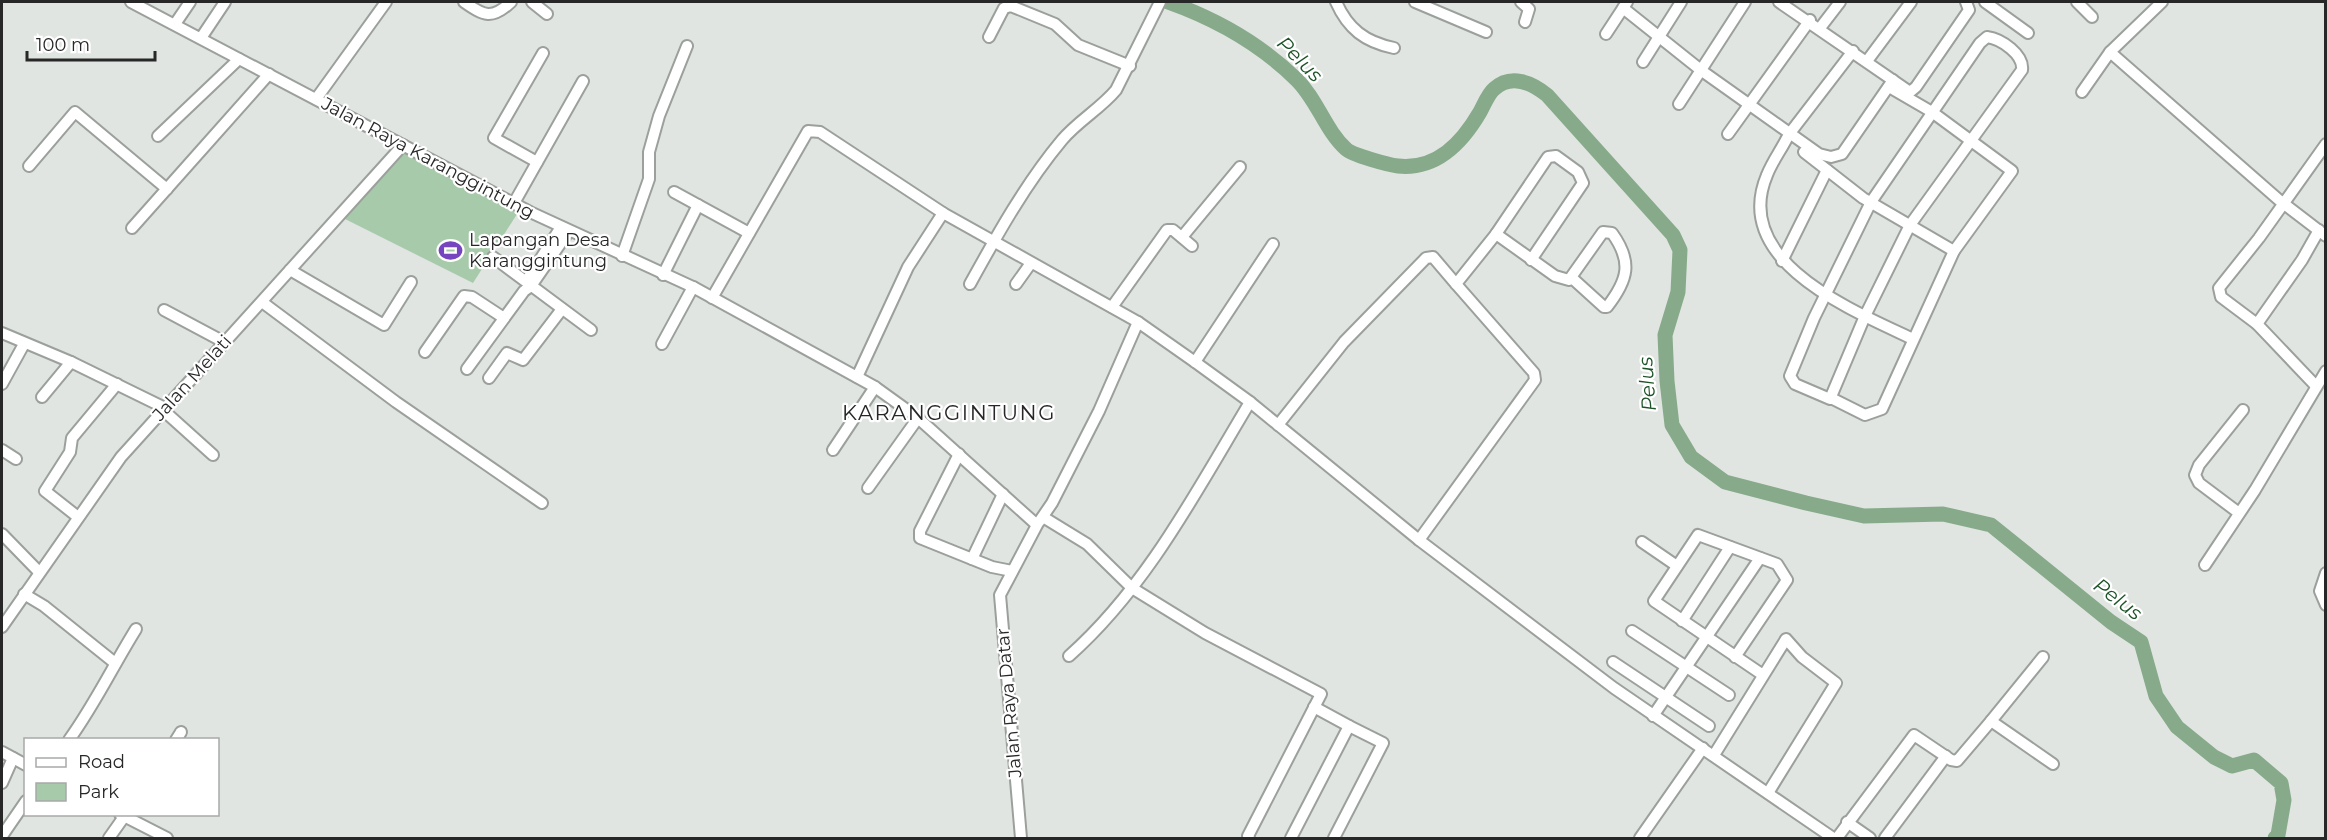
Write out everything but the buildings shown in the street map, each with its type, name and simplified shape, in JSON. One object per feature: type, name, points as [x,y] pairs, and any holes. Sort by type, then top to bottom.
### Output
[{"type":"street","name":"Jalan Raya Karanggintung","points":[[131,2],[565,229],[693,287],[875,387],[918,418],[1004,494],[1040,521],[1087,544],[1132,588],[1205,633],[1321,694],[1314,707]]},
{"type":"street","points":[[175,24],[190,2]]},
{"type":"street","points":[[201,38],[225,2]]},
{"type":"street","points":[[316,99],[386,2]]},
{"type":"street","points":[[464,2],[480,13],[492,14],[502,10],[511,2]]},
{"type":"street","points":[[532,2],[547,14]]},
{"type":"street","points":[[970,284],[993,242],[1050,155],[1072,129],[1107,101],[1130,66],[1160,2]]},
{"type":"street","points":[[1336,2],[1352,27],[1364,39],[1394,48]]},
{"type":"street","points":[[1415,2],[1486,32]]},
{"type":"street","points":[[1521,2],[1529,9],[1525,22]]},
{"type":"street","points":[[1643,62],[1682,2]]},
{"type":"street","points":[[1679,104],[1745,2]]},
{"type":"street","points":[[1779,2],[1867,61],[1891,84],[1932,112],[1970,139],[2012,171],[1954,251],[1882,409],[1864,415],[1831,398],[1828,399],[1795,384],[1790,376],[1826,293],[1871,202],[1932,112],[1980,43],[1987,37],[1993,38],[2020,59],[2022,70],[1970,139],[1910,225],[1865,316],[1831,398]]},
{"type":"street","points":[[1820,28],[1840,2]]},
{"type":"street","points":[[1867,61],[1911,2]]},
{"type":"street","points":[[1984,2],[2028,33]]},
{"type":"street","points":[[2077,2],[2092,17]]},
{"type":"street","points":[[2082,92],[2110,52],[2162,2]]},
{"type":"street","points":[[1891,84],[1912,91],[1971,3]]},
{"type":"street","points":[[1606,34],[1625,5],[1702,71],[1789,136],[1827,170],[1871,202],[1954,251]]},
{"type":"street","points":[[989,37],[1004,8],[1011,6],[1055,24],[1078,45],[1130,66]]},
{"type":"street","points":[[1728,134],[1809,20]]},
{"type":"street","points":[[622,256],[649,179],[649,152],[659,116],[687,46]]},
{"type":"street","points":[[1853,51],[1789,136],[1767,175],[1762,205],[1769,240],[1782,261],[1792,271],[1865,316],[1913,339]]},
{"type":"street","points":[[2110,52],[2283,203],[2322,233],[2257,324]]},
{"type":"street","points":[[537,162],[494,138],[543,53]]},
{"type":"street","points":[[158,136],[239,59]]},
{"type":"street","points":[[132,228],[269,74]]},
{"type":"street","points":[[514,203],[583,81]]},
{"type":"street","points":[[1789,136],[1819,154],[1837,157],[1852,142],[1891,84]]},
{"type":"street","points":[[29,166],[75,112],[167,189]]},
{"type":"street","points":[[712,298],[808,131],[813,129],[944,213],[1138,322],[1250,402],[1419,540],[1653,716],[1714,755],[1833,838]]},
{"type":"street","points":[[2316,386],[2257,324],[2221,297],[2219,288],[2325,144]]},
{"type":"street","name":"Jalan Melati","points":[[2,627],[121,457],[403,145]]},
{"type":"street","points":[[1456,284],[1496,234],[1548,157],[1560,158],[1578,172],[1583,183],[1531,260]]},
{"type":"street","points":[[1182,237],[1240,167]]},
{"type":"street","points":[[1782,261],[1827,170]]},
{"type":"street","points":[[674,192],[749,233]]},
{"type":"street","points":[[663,274],[698,205]]},
{"type":"street","points":[[857,377],[908,267],[944,213]]},
{"type":"street","points":[[466,369],[527,286],[565,229]]},
{"type":"street","points":[[1112,307],[1167,230],[1173,230],[1192,246]]},
{"type":"street","points":[[1496,234],[1555,276],[1566,280],[1572,278],[1603,232],[1612,233],[1627,271],[1617,294],[1608,307],[1604,308],[1572,278]]},
{"type":"street","points":[[1195,362],[1273,244]]},
{"type":"street","points":[[493,257],[527,286],[591,330]]},
{"type":"street","points":[[1278,425],[1344,342],[1426,258],[1433,257],[1534,372],[1535,380],[1419,540]]},
{"type":"street","points":[[1016,284],[1031,263]]},
{"type":"street","points":[[290,270],[384,325],[411,282]]},
{"type":"street","points":[[662,344],[693,287]]},
{"type":"street","points":[[425,352],[464,296],[472,297],[504,318]]},
{"type":"street","points":[[262,302],[396,402],[542,503]]},
{"type":"street","points":[[489,378],[507,353],[523,360],[562,309]]},
{"type":"street","points":[[164,310],[224,342]]},
{"type":"street","points":[[959,454],[919,536],[925,541],[972,559],[1012,571],[1099,411],[1138,322]]},
{"type":"street","points":[[2,333],[117,384],[164,409],[213,455]]},
{"type":"street","points":[[2,384],[24,344]]},
{"type":"street","points":[[42,397],[70,362]]},
{"type":"street","points":[[2205,565],[2325,371]]},
{"type":"street","points":[[78,517],[45,491],[70,452],[72,438],[117,384]]},
{"type":"street","points":[[833,450],[875,387]]},
{"type":"street","points":[[1069,656],[1108,618],[1132,588],[1174,526],[1250,402]]},
{"type":"street","points":[[2239,513],[2199,483],[2195,476],[2199,465],[2243,410]]},
{"type":"street","points":[[868,488],[918,418]]},
{"type":"street","points":[[2,450],[16,459]]},
{"type":"street","points":[[972,559],[1004,494]]},
{"type":"street","points":[[2,534],[39,572]]},
{"type":"street","points":[[1735,657],[1787,580],[1777,564],[1698,535],[1654,602],[1735,657],[1763,675]]},
{"type":"street","points":[[1642,542],[1677,566]]},
{"type":"street","points":[[1682,621],[1730,547]]},
{"type":"street","points":[[1653,716],[1760,558]]},
{"type":"street","name":"Jalan Raya Datar","points":[[1012,571],[1000,595],[1021,838]]},
{"type":"street","points":[[2325,573],[2320,591],[2325,605]]},
{"type":"street","points":[[24,594],[44,606],[115,663]]},
{"type":"street","points":[[70,738],[96,702],[115,663],[136,629]]},
{"type":"street","points":[[1632,631],[1729,695]]},
{"type":"street","points":[[1714,755],[1786,639],[1802,657],[1836,683],[1768,793]]},
{"type":"street","points":[[1837,838],[1913,736],[1921,737],[1946,756],[1957,761],[2043,657]]},
{"type":"street","points":[[1613,662],[1709,726]]},
{"type":"street","points":[[1250,838],[1248,836],[1314,707],[1383,743],[1334,838]]},
{"type":"street","points":[[1991,721],[2053,764]]},
{"type":"street","points":[[1291,838],[1349,726]]},
{"type":"street","points":[[1640,838],[1703,748]]},
{"type":"street","points":[[2,752],[24,764]]},
{"type":"street","points":[[1885,838],[1946,756]]},
{"type":"street","points":[[2,783],[13,758]]},
{"type":"street","points":[[2,836],[24,804]]},
{"type":"street","points":[[109,838],[122,816]]},
{"type":"street","points":[[125,816],[167,838]]},
{"type":"street","points":[[1847,822],[1870,838]]},
{"type":"green space","name":"Lapangan Desa Karanggintung","points":[[405,153],[519,211],[473,283],[343,218]]},
{"type":"waterway","name":"Pelus","points":[[1168,2],[1220,24],[1267,54],[1303,87],[1332,133],[1346,149],[1387,164],[1398,166],[1425,164],[1447,152],[1465,134],[1490,94],[1501,84],[1521,82],[1547,95],[1673,235],[1680,250],[1678,292],[1665,335],[1667,381],[1672,425],[1691,457],[1725,482],[1806,503],[1864,516],[1943,514],[1991,525],[2111,622],[2141,642],[2156,696],[2177,727],[2214,757],[2232,766],[2254,760],[2281,783],[2284,800],[2278,835],[2275,838]]},
{"type":"place","name":"Lapangan Desa Karanggintung","points":[[451,250]]},
{"type":"district","name":"KARANGGINTUNG","points":[[949,412]]}]
